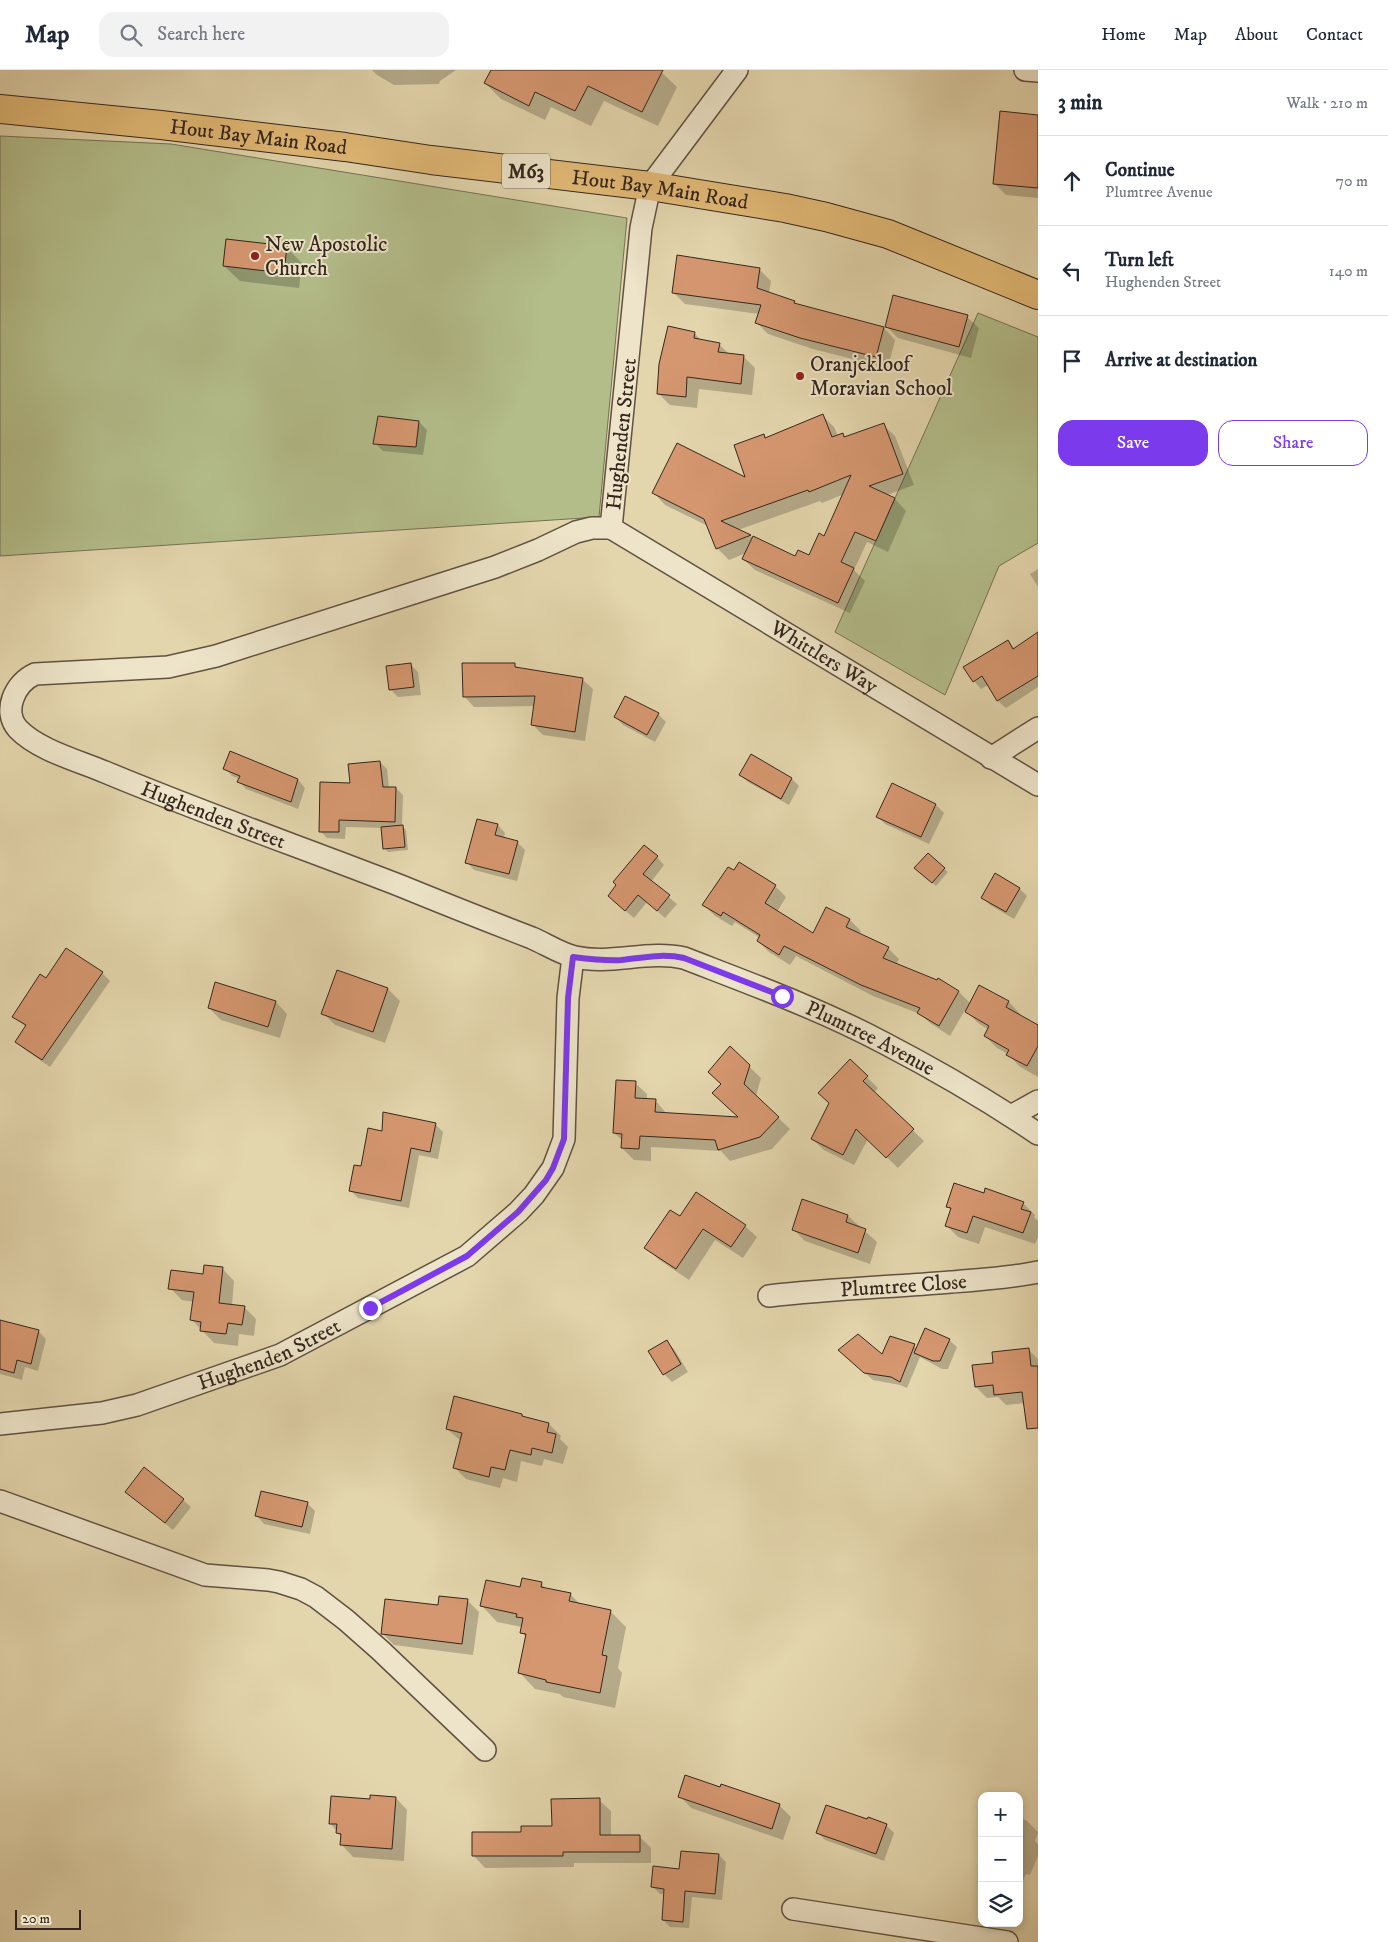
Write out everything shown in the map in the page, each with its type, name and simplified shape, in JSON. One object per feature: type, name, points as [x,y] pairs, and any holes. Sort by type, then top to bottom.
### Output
[{"type":"main road","name":"Hout Bay Main Road","points":[[0,108],[161,125],[650,186],[785,208],[888,234],[1038,295]]},
{"type":"street","points":[[650,186],[737,70]]},
{"type":"street","points":[[1024,70],[1038,71]]},
{"type":"street","name":"Hughenden Street","points":[[0,1424],[102,1412],[138,1405],[280,1355],[467,1256],[518,1212],[546,1180],[561,1150],[564,1139],[568,998],[573,957],[533,939],[317,853],[173,800],[52,750],[29,738],[14,724],[11,707],[12,697],[24,681],[35,674],[168,667],[216,656],[495,567],[576,532],[592,528],[612,528],[641,228],[650,186]]},
{"type":"street","name":"Whittlers Way","points":[[612,528],[1038,785]]},
{"type":"street","points":[[991,758],[1038,728]]},
{"type":"street","name":"Plumtree Avenue","points":[[573,957],[619,960],[661,955],[684,958],[782,996],[883,1042],[1011,1116],[1038,1134]]},
{"type":"street","points":[[1011,1116],[1038,1101]]},
{"type":"street","name":"Plumtree Close","points":[[769,1296],[813,1291],[974,1280],[1038,1272]]},
{"type":"street","points":[[0,1501],[205,1574],[273,1581],[300,1589],[316,1598],[352,1626],[485,1750]]},
{"type":"street","points":[[793,1910],[1007,1942]]},
{"type":"green space","points":[[0,136],[171,144],[627,218],[599,517],[0,556]]},
{"type":"green space","points":[[978,313],[1038,337],[1038,543],[999,566],[945,695],[835,632]]},
{"type":"building","points":[[491,70],[663,70],[642,112],[588,86],[575,111],[535,92],[529,106],[484,83]]},
{"type":"building","points":[[1000,111],[1038,115],[1038,188],[993,184]]},
{"type":"building","name":"New Apostolic Church","points":[[226,239],[287,246],[284,273],[223,266]]},
{"type":"building","points":[[677,255],[760,268],[757,288],[795,301],[794,303],[884,327],[876,357],[800,338],[755,323],[761,305],[672,293]]},
{"type":"building","points":[[893,295],[968,315],[959,347],[885,327]]},
{"type":"building","points":[[668,326],[695,332],[694,338],[720,343],[718,352],[744,355],[741,384],[687,377],[686,397],[657,394],[659,364]]},
{"type":"building","points":[[823,414],[832,437],[843,433],[844,437],[884,423],[903,474],[869,486],[895,498],[876,541],[855,532],[841,562],[854,568],[838,603],[742,559],[753,536],[795,556],[798,550],[809,555],[819,533],[824,536],[851,475],[809,492],[808,490],[721,521],[751,535],[716,549],[704,519],[652,493],[677,443],[745,477],[734,445],[764,434],[765,438]]},
{"type":"building","points":[[378,416],[419,421],[416,447],[373,444]]},
{"type":"building","points":[[1038,632],[1038,676],[997,701],[982,676],[973,682],[963,667],[1008,640],[1013,649]]},
{"type":"building","points":[[411,663],[414,687],[389,690],[386,666]]},
{"type":"building","points":[[462,663],[515,663],[515,667],[583,678],[575,732],[531,725],[535,696],[463,697]]},
{"type":"building","points":[[625,696],[659,713],[647,735],[614,717]]},
{"type":"building","points":[[230,751],[298,779],[291,802],[237,782],[240,776],[223,769]]},
{"type":"building","points":[[751,754],[792,778],[781,799],[739,775]]},
{"type":"building","points":[[380,761],[383,787],[396,787],[395,822],[339,820],[339,832],[319,832],[320,782],[350,783],[348,764]]},
{"type":"building","points":[[892,783],[936,804],[921,837],[876,817]]},
{"type":"building","points":[[477,819],[498,824],[495,835],[518,841],[509,874],[465,863]]},
{"type":"building","points":[[403,825],[405,847],[383,849],[381,827]]},
{"type":"building","points":[[644,845],[658,856],[643,874],[670,895],[657,911],[638,895],[625,911],[608,896],[616,885],[613,882]]},
{"type":"building","points":[[928,853],[945,868],[932,883],[914,868]]},
{"type":"building","points":[[739,862],[776,885],[765,903],[813,933],[826,907],[850,919],[846,927],[889,947],[883,958],[937,980],[938,978],[959,991],[939,1026],[917,1013],[920,1008],[861,985],[784,946],[779,955],[757,941],[760,935],[723,912],[721,916],[702,905],[728,867],[734,870]]},
{"type":"building","points":[[995,873],[1020,888],[1006,912],[981,898]]},
{"type":"building","points":[[66,948],[103,972],[42,1060],[15,1042],[26,1025],[12,1017],[40,974],[46,978]]},
{"type":"building","points":[[337,970],[388,988],[373,1032],[321,1014]]},
{"type":"building","points":[[215,982],[276,1001],[268,1027],[208,1008]]},
{"type":"building","points":[[979,985],[1009,1001],[1006,1007],[1038,1025],[1038,1046],[1027,1066],[1006,1055],[1009,1050],[984,1036],[989,1026],[965,1012]]},
{"type":"building","points":[[730,1046],[750,1065],[744,1084],[779,1117],[760,1137],[718,1150],[715,1140],[640,1136],[639,1149],[621,1148],[622,1134],[613,1133],[616,1080],[636,1081],[635,1098],[656,1099],[655,1112],[738,1117],[712,1093],[721,1084],[708,1072]]},
{"type":"building","points":[[850,1059],[868,1076],[863,1081],[914,1129],[886,1158],[856,1129],[843,1155],[811,1139],[829,1103],[818,1093]]},
{"type":"building","points":[[383,1112],[436,1123],[430,1152],[411,1148],[401,1201],[349,1191],[354,1165],[361,1166],[368,1128],[382,1131]]},
{"type":"building","points":[[954,1183],[984,1193],[985,1188],[1024,1202],[1021,1209],[1031,1212],[1023,1233],[973,1216],[967,1233],[945,1226],[951,1208],[946,1207]]},
{"type":"building","points":[[696,1192],[746,1225],[731,1247],[703,1229],[676,1269],[644,1248],[670,1210],[680,1216]]},
{"type":"building","points":[[802,1199],[848,1215],[846,1222],[866,1229],[858,1253],[792,1230]]},
{"type":"building","points":[[204,1265],[223,1267],[219,1303],[245,1306],[242,1325],[228,1323],[226,1334],[200,1331],[201,1322],[190,1320],[194,1292],[168,1289],[171,1270],[203,1274]]},
{"type":"building","points":[[0,1320],[39,1330],[31,1364],[17,1360],[14,1373],[0,1369]]},
{"type":"building","points":[[925,1328],[950,1339],[940,1361],[933,1361],[914,1353]]},
{"type":"building","points":[[858,1334],[882,1354],[890,1336],[915,1344],[900,1382],[891,1377],[864,1373],[838,1350]]},
{"type":"building","points":[[667,1340],[681,1364],[663,1375],[648,1351]]},
{"type":"building","points":[[1029,1348],[1031,1366],[1038,1366],[1038,1428],[1027,1429],[1022,1392],[994,1395],[993,1385],[975,1387],[972,1365],[993,1363],[992,1352]]},
{"type":"building","points":[[454,1396],[549,1423],[547,1432],[556,1434],[552,1453],[532,1448],[531,1455],[510,1450],[505,1470],[491,1467],[489,1477],[453,1468],[462,1433],[446,1429]]},
{"type":"building","points":[[144,1467],[184,1499],[165,1523],[125,1492]]},
{"type":"building","points":[[261,1491],[308,1502],[302,1527],[255,1516]]},
{"type":"building","points":[[522,1578],[542,1582],[541,1587],[571,1593],[569,1601],[611,1610],[602,1655],[607,1656],[600,1693],[546,1682],[546,1680],[518,1673],[526,1634],[520,1633],[523,1618],[516,1617],[517,1614],[480,1606],[486,1580],[520,1587]]},
{"type":"building","points":[[439,1596],[468,1599],[462,1644],[381,1634],[385,1599],[438,1605]]},
{"type":"building","points":[[685,1775],[720,1787],[721,1784],[780,1804],[772,1829],[678,1797]]},
{"type":"building","points":[[370,1795],[396,1797],[392,1849],[340,1845],[341,1834],[336,1833],[337,1824],[329,1824],[331,1796],[370,1799]]},
{"type":"building","points":[[600,1798],[600,1835],[640,1835],[640,1852],[563,1852],[563,1856],[472,1856],[472,1832],[521,1832],[521,1826],[552,1826],[551,1799]]},
{"type":"building","points":[[826,1805],[887,1824],[876,1854],[816,1833]]},
{"type":"building","points":[[681,1851],[719,1854],[715,1894],[685,1891],[683,1922],[662,1920],[664,1889],[651,1887],[653,1866],[679,1869]]},
{"type":"place","name":"New Apostolic Church","points":[[255,256]]},
{"type":"place","name":"Oranjekloof Moravian School","points":[[800,376]]},
{"type":"route","points":[[370,1308],[467,1256],[518,1212],[546,1180],[553,1168],[564,1139],[568,998],[573,957],[619,960],[661,955],[684,958],[782,996]]}]
